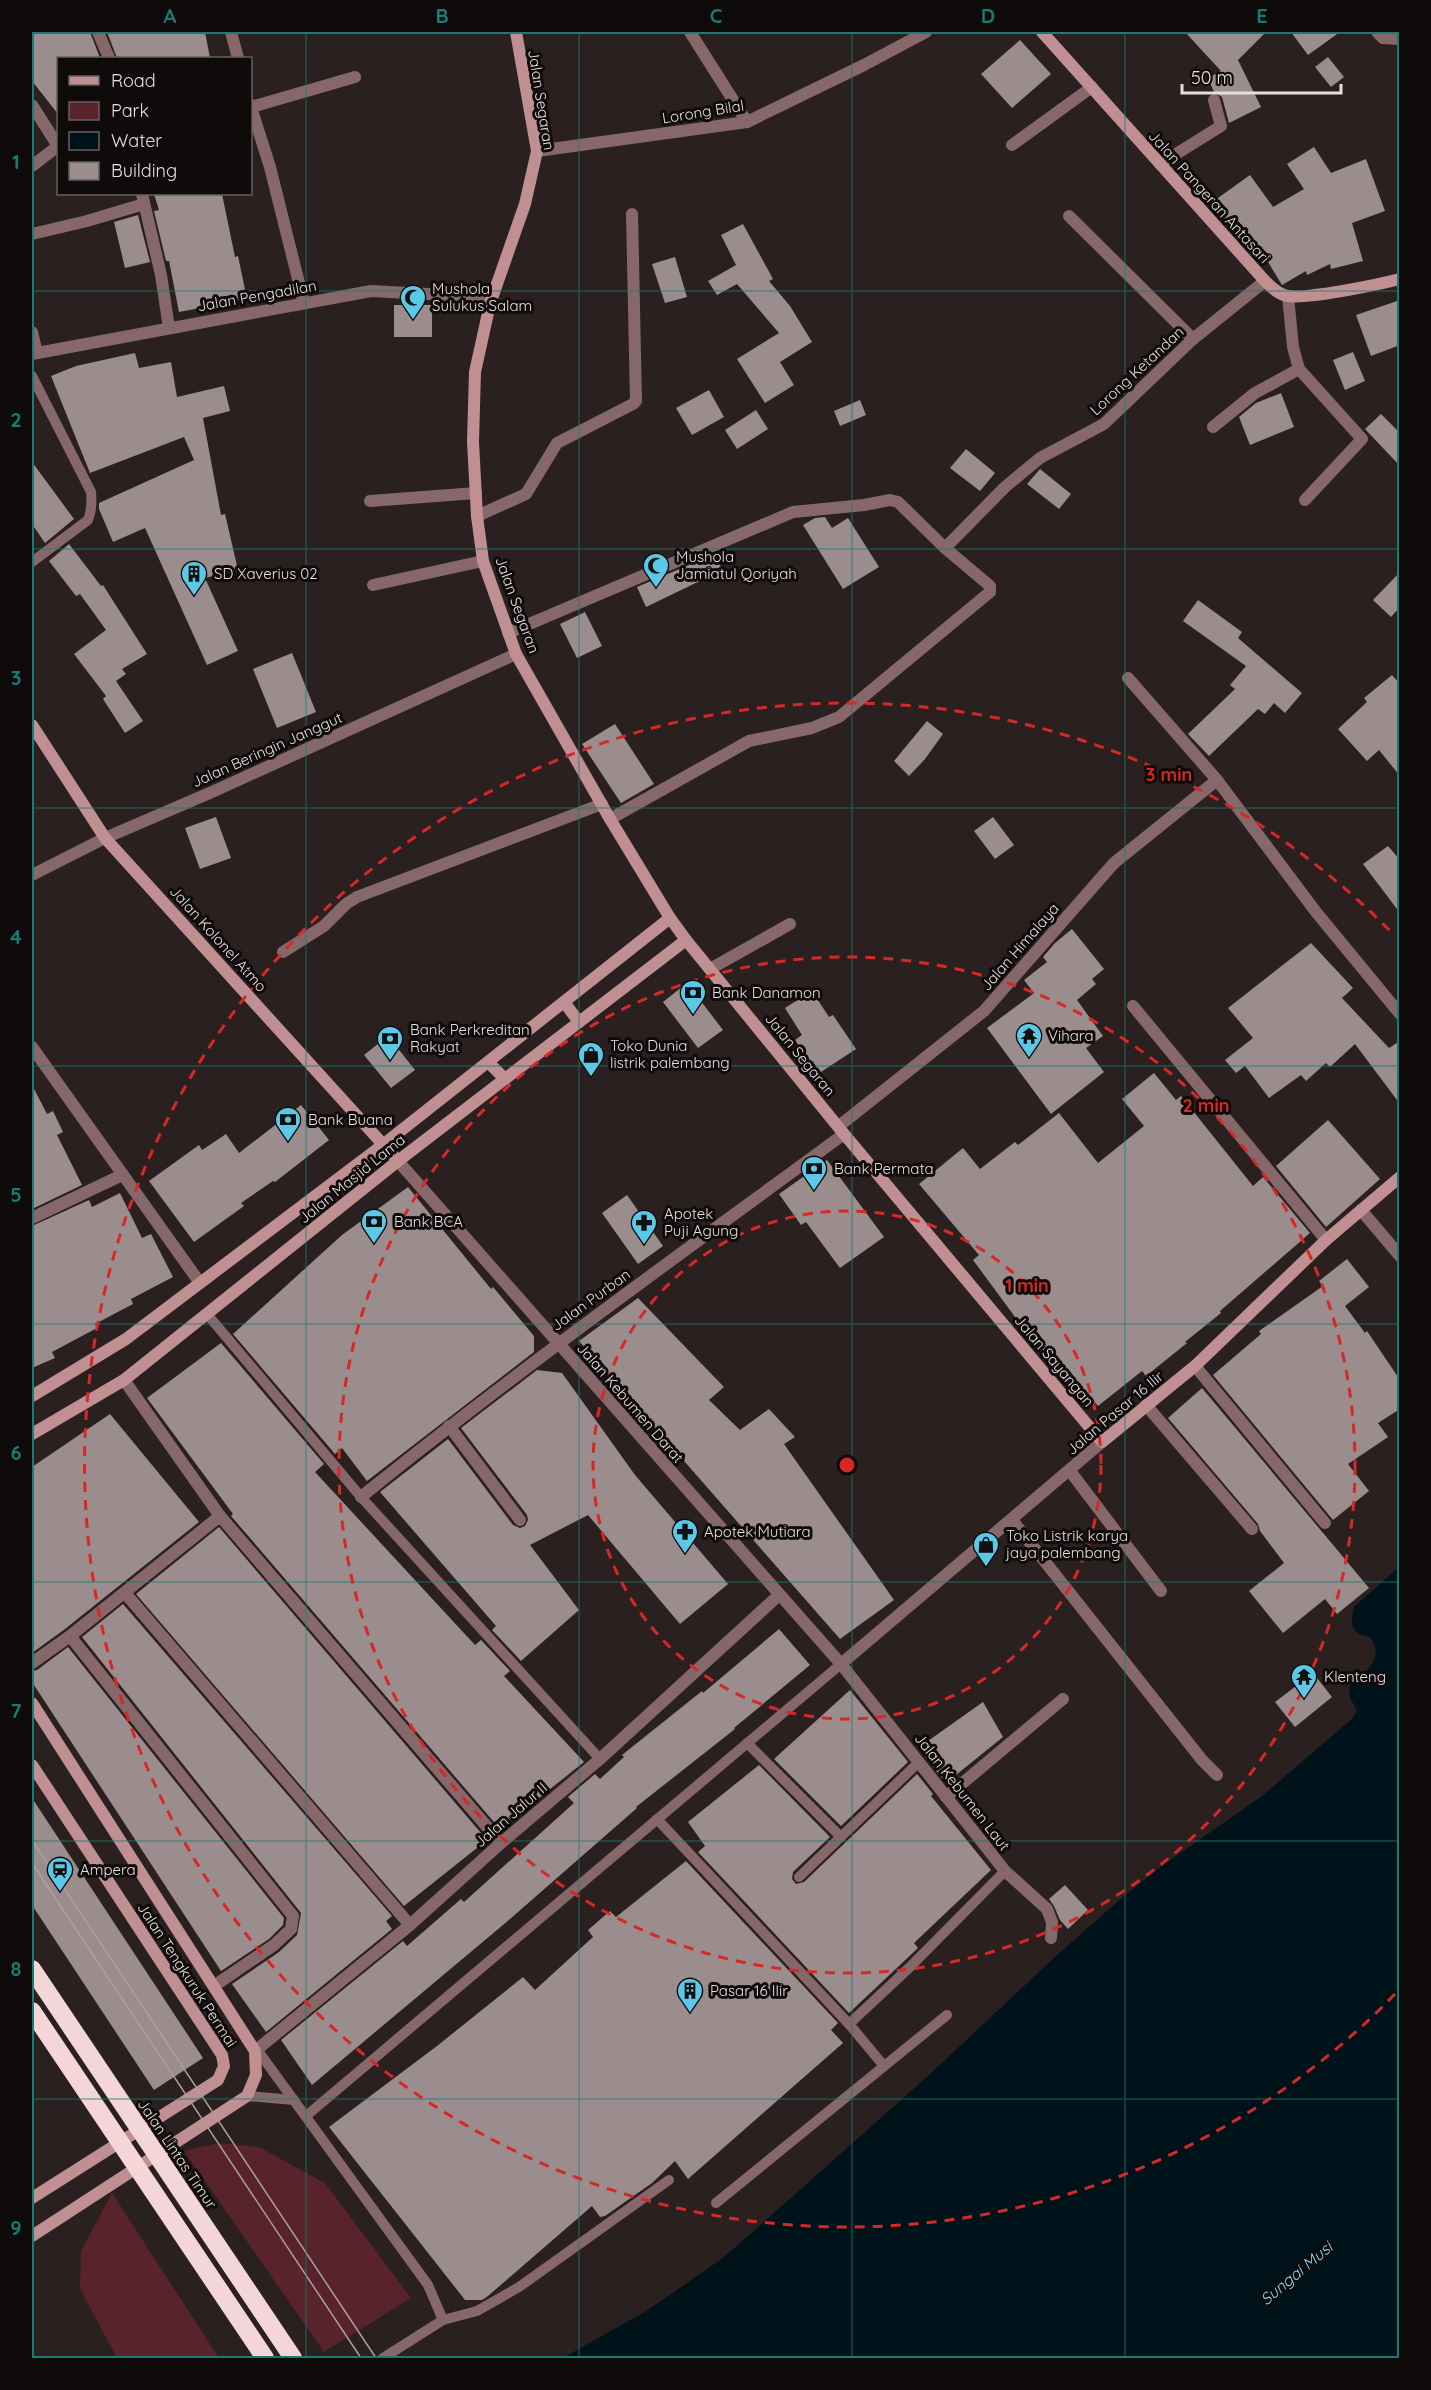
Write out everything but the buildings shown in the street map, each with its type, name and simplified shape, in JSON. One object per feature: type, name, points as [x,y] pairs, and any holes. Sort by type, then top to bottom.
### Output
[{"type":"highway","name":"Jalan Lintas Timur","points":[[32,1969],[293,2358]]},
{"type":"highway","points":[[32,2011],[265,2358]]},
{"type":"main road","name":"Jalan Segaran","points":[[516,32],[537,151],[525,204],[490,304],[473,388],[477,516],[483,561],[516,654],[610,819],[670,918],[842,1130]]},
{"type":"main road","name":"Jalan Pangeran Antasari","points":[[1042,32],[1264,281],[1277,292],[1288,296]]},
{"type":"main road","points":[[1288,296],[1331,292],[1396,280]]},
{"type":"main road","name":"Jalan Kolonel Atmo","points":[[32,724],[105,838],[398,1161]]},
{"type":"main road","points":[[32,1396],[126,1339],[384,1144],[670,918]]},
{"type":"main road","name":"Jalan Masjid Lama","points":[[32,1434],[124,1380],[398,1161],[686,940]]},
{"type":"main road","points":[[564,1002],[579,1022]]},
{"type":"main road","points":[[488,1062],[505,1079]]},
{"type":"main road","name":"Jalan Sayangan","points":[[842,1130],[1102,1442]]},
{"type":"main road","name":"Jalan Pasar 16 Ilir","points":[[1102,1442],[1195,1366],[1326,1240],[1400,1177]]},
{"type":"main road","name":"Jalan Tengkuruk Permai","points":[[32,1702],[255,2051]]},
{"type":"main road","name":"Jalan Tengkuruk Permai","points":[[32,1765],[222,2055],[224,2066],[218,2080],[32,2198]]},
{"type":"main road","points":[[32,2236],[247,2096],[256,2074],[255,2051]]},
{"type":"street","points":[[98,32],[109,57]]},
{"type":"street","points":[[231,32],[238,57]]},
{"type":"street","points":[[690,32],[747,122]]},
{"type":"street","name":"Lorong Bilal","points":[[537,151],[747,122],[926,32]]},
{"type":"street","points":[[1377,32],[1383,38],[1400,39]]},
{"type":"street","points":[[252,106],[355,76]]},
{"type":"street","points":[[1012,145],[1092,87]]},
{"type":"street","points":[[1160,164],[1219,129],[1221,124],[1214,100]]},
{"type":"street","points":[[32,105],[57,144]]},
{"type":"street","points":[[252,109],[270,167],[304,303]]},
{"type":"street","points":[[32,166],[57,147]]},
{"type":"street","points":[[32,234],[143,199],[161,275],[169,328]]},
{"type":"street","points":[[477,516],[526,494],[557,443],[636,401],[632,214]]},
{"type":"street","points":[[1069,216],[1193,339]]},
{"type":"street","name":"Lorong Ketandan","points":[[945,548],[1005,487],[1040,458],[1104,424],[1193,339],[1264,281]]},
{"type":"street","name":"Jalan Pengadilan","points":[[34,353],[371,291],[446,295],[490,304]]},
{"type":"street","points":[[1288,296],[1293,346],[1299,369],[1362,439],[1305,500]]},
{"type":"street","points":[[32,332],[34,353]]},
{"type":"street","points":[[1213,427],[1255,393],[1299,369]]},
{"type":"street","points":[[370,501],[476,493]]},
{"type":"street","points":[[508,633],[793,512],[895,500],[945,548],[990,586],[990,592],[839,717],[812,728],[749,741],[610,819]]},
{"type":"street","points":[[373,585],[483,561]]},
{"type":"street","name":"Jalan Beringin Janggut","points":[[32,875],[105,838],[516,654]]},
{"type":"street","points":[[1128,678],[1217,780],[1316,912],[1400,1014]]},
{"type":"street","name":"Jalan Himalaya","points":[[842,1130],[984,1011],[1114,863],[1217,780]]},
{"type":"street","points":[[283,952],[319,930],[357,897],[602,804]]},
{"type":"street","points":[[710,969],[790,924]]},
{"type":"street","points":[[1132,1006],[1326,1240]]},
{"type":"street","points":[[32,1047],[200,1283]]},
{"type":"street","name":"Jalan Purban","points":[[361,1497],[449,1426],[842,1130]]},
{"type":"street","name":"Jalan Kebumen Darat","points":[[398,1161],[841,1664]]},
{"type":"street","points":[[32,1218],[122,1175]]},
{"type":"street","points":[[1361,1210],[1400,1256]]},
{"type":"street","points":[[1195,1366],[1325,1523]]},
{"type":"street","points":[[124,1380],[220,1516],[501,1842]]},
{"type":"street","points":[[1146,1405],[1252,1529]]},
{"type":"street","points":[[449,1426],[520,1520]]},
{"type":"street","name":"Jalan Pasar 16 Ilir","points":[[841,1664],[1102,1442]]},
{"type":"street","points":[[1070,1471],[1161,1591]]},
{"type":"street","points":[[32,1663],[125,1593],[220,1516]]},
{"type":"street","points":[[1012,1520],[1202,1760],[1217,1775]]},
{"type":"street","points":[[125,1593],[410,1925]]},
{"type":"street","name":"Jalan Jalur II","points":[[255,2051],[410,1925],[501,1842],[600,1759],[779,1595]]},
{"type":"street","points":[[70,1636],[293,1916],[291,1929],[274,1945],[214,1986]]},
{"type":"street","name":"Jalan Kebumen Laut","points":[[841,1664],[1005,1871],[1047,1909],[1052,1922],[1051,1938]]},
{"type":"street","points":[[946,1797],[1063,1699]]},
{"type":"lane","points":[[32,376],[91,492],[92,511],[88,520],[32,562]]},
{"type":"lane","points":[[207,1314],[361,1497],[600,1759]]},
{"type":"lane","points":[[306,2116],[841,1664]]},
{"type":"lane","points":[[747,1743],[841,1837]]},
{"type":"lane","points":[[799,1877],[919,1762]]},
{"type":"lane","points":[[657,1819],[849,2024],[884,2066]]},
{"type":"lane","points":[[849,2024],[910,1968],[1005,1871]]},
{"type":"lane","points":[[716,2203],[947,2014]]},
{"type":"lane","points":[[255,2051],[261,2055],[428,2285],[443,2320]]},
{"type":"lane","points":[[247,2096],[294,2100]]},
{"type":"lane","points":[[382,2358],[443,2320],[477,2310],[519,2287],[669,2180]]},
{"type":"green space","points":[[219,2143],[259,2147],[325,2183],[411,2298],[324,2352],[184,2151]]},
{"type":"green space","points":[[112,2193],[219,2358],[117,2358],[80,2289],[81,2251]]},
{"type":"water","name":"Sungai Musi","points":[[1399,1567],[1399,2358],[563,2358],[648,2310],[723,2258],[928,2076],[1057,1955],[1123,1897],[1159,1868],[1262,1796],[1353,1718],[1357,1710],[1350,1698],[1349,1687],[1371,1665],[1376,1652],[1370,1637],[1358,1633],[1353,1628],[1354,1607]]},
{"type":"tram line","points":[[32,1840],[376,2358]]},
{"type":"tram line","points":[[32,1863],[361,2358]]},
{"type":"place","name":"Mushola Sulukus Salam","points":[[413,321]]},
{"type":"place","name":"Mushola Jamiatul Qoriyah","points":[[656,589]]},
{"type":"place","name":"SD Xaverius 02","points":[[194,597]]},
{"type":"place","name":"Bank Danamon","points":[[693,1016]]},
{"type":"place","name":"Vihara","points":[[1029,1059]]},
{"type":"place","name":"Bank Perkreditan Rakyat","points":[[390,1062]]},
{"type":"place","name":"Toko Dunia listrik palembang","points":[[591,1078]]},
{"type":"place","name":"Bank Buana","points":[[288,1143]]},
{"type":"place","name":"Bank Permata","points":[[814,1192]]},
{"type":"place","name":"Bank BCA","points":[[374,1245]]},
{"type":"place","name":"Apotek Puji Agung","points":[[644,1246]]},
{"type":"place","name":"Apotek Mutiara","points":[[685,1555]]},
{"type":"place","name":"Toko Listrik karya jaya palembang","points":[[986,1568]]},
{"type":"place","name":"Klenteng","points":[[1304,1700]]},
{"type":"place","name":"Ampera","points":[[60,1893]]},
{"type":"place","name":"Pasar 16 Ilir","points":[[690,2014]]}]
